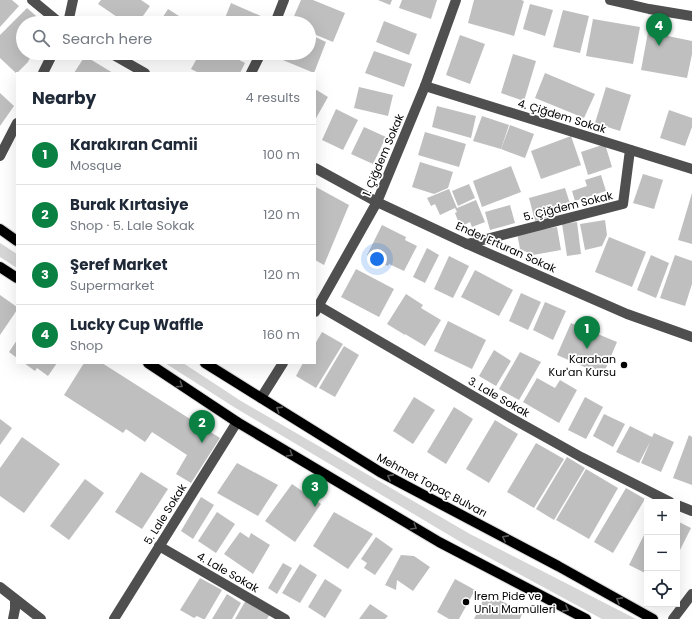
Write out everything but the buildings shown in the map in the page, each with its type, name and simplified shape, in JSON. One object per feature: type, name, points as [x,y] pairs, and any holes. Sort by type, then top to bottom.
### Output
[{"type":"main road","points":[[0,229],[16,240]]},
{"type":"main road","points":[[0,267],[16,277]]},
{"type":"main road","points":[[149,364],[236,422],[439,542],[586,619]]},
{"type":"main road","name":"Mehmet Topaç Bulvarı","points":[[207,364],[380,472],[558,566],[653,619]]},
{"type":"street","points":[[32,0],[43,4],[54,16]]},
{"type":"street","points":[[70,16],[73,0]]},
{"type":"street","points":[[278,16],[284,0]]},
{"type":"street","name":"1. Çiğdem Sokak","points":[[317,309],[377,202],[425,86],[456,0]]},
{"type":"street","points":[[610,0],[649,9],[692,16]]},
{"type":"street","points":[[44,72],[50,60]]},
{"type":"street","points":[[122,60],[142,72]]},
{"type":"street","points":[[252,72],[258,60]]},
{"type":"street","name":"4. Çiğdem Sokak","points":[[425,86],[692,170]]},
{"type":"street","points":[[0,155],[16,125]]},
{"type":"street","name":"5. Çiğdem Sokak","points":[[467,244],[623,204],[630,150]]},
{"type":"street","name":"Ender Erturan Sokak","points":[[316,169],[377,202],[467,244],[627,314],[692,337]]},
{"type":"street","name":"3. Lale Sokak","points":[[317,309],[587,460],[664,499]]},
{"type":"street","points":[[261,398],[282,364]]},
{"type":"street","name":"5. Lale Sokak","points":[[114,619],[236,422]]},
{"type":"street","points":[[680,506],[692,511]]},
{"type":"street","name":"4. Lale Sokak","points":[[160,546],[285,619]]},
{"type":"street","points":[[0,587],[41,619]]},
{"type":"street","points":[[673,619],[692,594]]},
{"type":"street","points":[[13,619],[15,599]]},
{"type":"shaded area","points":[[0,243],[16,253],[16,267],[0,257]]},
{"type":"shaded area","points":[[167,364],[185,364],[241,401],[470,534],[636,619],[602,619],[464,544],[237,409]]},
{"type":"place","name":"Lucky Cup Waffle","points":[[659,46]]},
{"type":"place","name":"Karakıran Camii","points":[[587,349]]},
{"type":"place","name":"Karahan Kur'an Kursu","points":[[624,365]]},
{"type":"place","name":"Burak Kırtasiye","points":[[202,443]]},
{"type":"place","name":"Şeref Market","points":[[315,507]]},
{"type":"place","name":"İrem Pide ve Unlu Mamülleri","points":[[466,602]]}]
